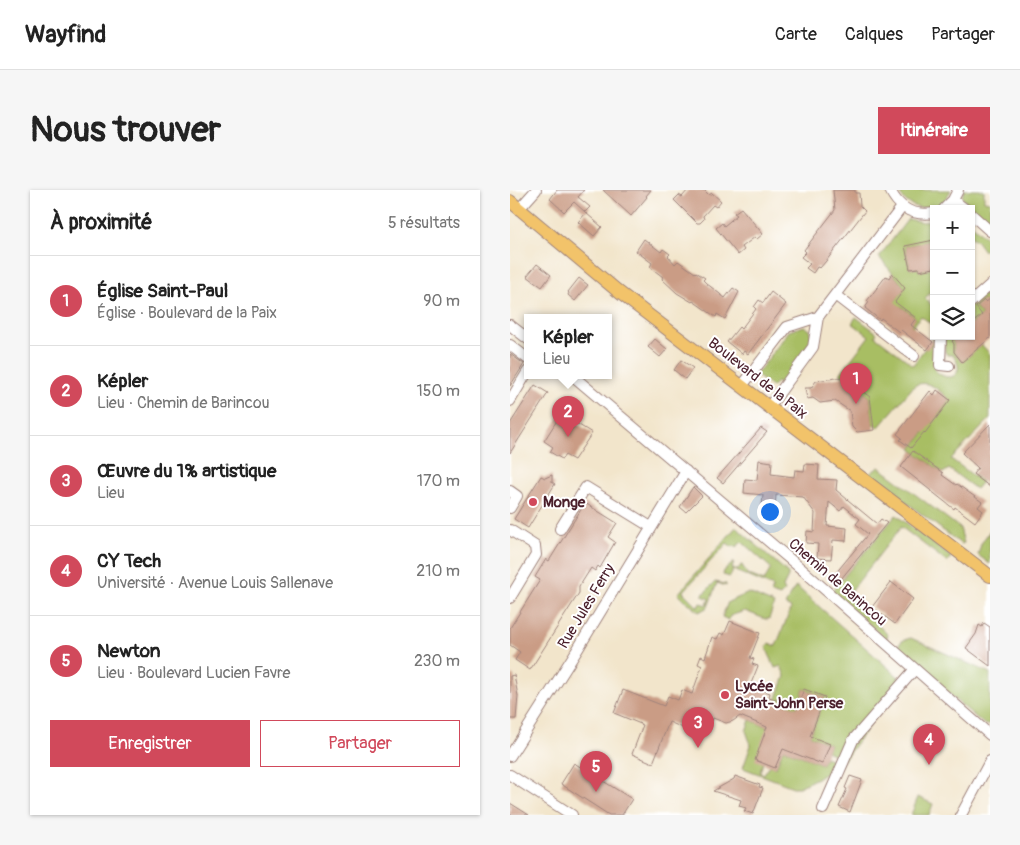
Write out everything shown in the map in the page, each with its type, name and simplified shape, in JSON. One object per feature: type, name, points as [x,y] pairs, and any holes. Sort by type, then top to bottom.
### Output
[{"type":"main road","name":"Boulevard de la Paix","points":[[515,205],[620,293],[990,576]]},
{"type":"street","points":[[515,205],[536,190]]},
{"type":"street","points":[[890,190],[895,200],[910,212],[922,215],[930,214]]},
{"type":"street","points":[[947,205],[956,195]]},
{"type":"street","points":[[769,407],[814,347],[818,317],[902,207]]},
{"type":"street","points":[[975,218],[990,231]]},
{"type":"street","points":[[975,298],[990,285]]},
{"type":"street","points":[[835,295],[914,356]]},
{"type":"street","points":[[742,386],[787,327],[818,317]]},
{"type":"street","points":[[510,325],[524,335]]},
{"type":"street","points":[[941,340],[940,365],[949,366]]},
{"type":"street","points":[[510,345],[524,356]]},
{"type":"street","points":[[510,401],[524,378]]},
{"type":"street","name":"Chemin de Barincou","points":[[578,379],[805,572],[990,735]]},
{"type":"street","name":"Rue Jules Ferry","points":[[510,756],[576,652],[686,471]]},
{"type":"street","points":[[560,530],[586,487],[652,527]]},
{"type":"street","points":[[510,491],[517,496],[510,508]]},
{"type":"street","points":[[510,530],[535,546],[536,554],[510,598]]},
{"type":"street","points":[[823,809],[853,740],[915,669]]},
{"type":"street","points":[[963,814],[990,761]]},
{"type":"street","points":[[510,775],[572,815]]},
{"type":"green space","points":[[898,190],[951,190],[942,203],[930,205],[929,208],[917,207],[901,196]]},
{"type":"green space","points":[[964,190],[984,190],[984,201],[990,202],[990,222],[975,209],[975,205],[970,205],[962,197]]},
{"type":"green space","points":[[908,219],[923,222],[930,221],[930,241],[905,246],[910,269],[919,268],[919,271],[930,269],[930,294],[925,298],[930,304],[930,323],[921,316],[913,327],[911,325],[916,318],[902,307],[892,305],[905,288],[879,257]]},
{"type":"green space","points":[[975,228],[990,241],[990,245],[984,251],[976,240]]},
{"type":"green space","points":[[990,288],[990,299],[986,302],[983,300],[975,307],[975,301]]},
{"type":"green space","points":[[975,307],[982,315],[975,321]]},
{"type":"green space","points":[[856,317],[877,333],[875,336],[913,365],[925,348],[927,349],[933,340],[936,340],[935,370],[946,377],[954,375],[958,367],[953,355],[947,355],[945,352],[944,340],[953,340],[954,352],[962,362],[982,345],[990,354],[990,419],[951,459],[982,482],[976,489],[949,469],[943,473],[911,449],[950,400],[933,387],[924,384],[914,386],[878,428],[873,424],[870,397],[840,374],[869,336],[852,323]]},
{"type":"green space","points":[[804,326],[810,330],[813,338],[781,385],[777,382],[772,387],[756,375],[789,331]]},
{"type":"green space","points":[[879,467],[960,528],[964,543],[961,544],[869,474]]},
{"type":"green space","points":[[896,515],[951,557],[947,562],[901,527],[848,595],[888,635],[886,640],[831,592]]},
{"type":"green space","points":[[736,527],[788,573],[783,587],[785,591],[780,596],[771,593],[773,587],[733,570],[730,577],[723,575],[724,571],[734,562],[732,569],[738,570],[742,565],[747,574],[764,581],[771,568],[742,542],[736,547],[732,547],[727,543],[683,592],[698,607],[700,603],[707,605],[709,599],[703,596],[703,594],[715,582],[726,584],[726,586],[717,583],[708,607],[699,612],[678,594]]},
{"type":"green space","points":[[990,530],[990,564],[978,555],[981,544]]},
{"type":"green space","points":[[796,586],[902,680],[839,767],[799,787],[793,787],[743,768],[751,745],[746,731],[750,720],[767,727],[763,763],[760,772],[764,774],[769,765],[776,768],[783,749],[822,764],[825,757],[835,761],[837,756],[827,751],[830,744],[810,736],[825,697],[804,689],[797,708],[776,700],[785,676],[781,666],[775,668],[766,647],[769,643],[776,646],[791,608],[785,605]]},
{"type":"green space","points":[[749,593],[774,604],[769,619],[745,611],[730,616],[729,620],[722,617],[728,602]]},
{"type":"green space","points":[[911,638],[990,673],[990,724],[985,725],[897,650],[902,641]]},
{"type":"green space","points":[[918,797],[933,804],[929,815],[911,815]]},
{"type":"building","points":[[557,190],[584,190],[578,197],[590,207],[585,212],[574,202],[564,212],[550,199]]},
{"type":"building","points":[[603,190],[651,190],[631,216]]},
{"type":"building","points":[[688,190],[704,190],[709,195],[712,193],[721,201],[716,207],[713,205],[703,216],[704,219],[700,223],[697,223],[674,200],[679,195],[682,197]]},
{"type":"building","points":[[833,190],[855,190],[855,193],[859,193],[860,206],[865,211],[826,261],[820,268],[817,267],[813,273],[806,268],[810,264],[801,257],[806,252],[804,250],[835,210]]},
{"type":"building","points":[[741,208],[763,234],[757,239],[755,237],[742,247],[744,250],[738,255],[716,228],[722,223],[724,226],[737,215],[734,213]]},
{"type":"building","points":[[586,213],[602,227],[594,236],[578,222]]},
{"type":"building","points":[[644,239],[661,252],[663,249],[670,254],[668,256],[675,264],[678,261],[705,278],[703,280],[706,283],[725,298],[733,288],[739,292],[725,319],[717,314],[716,317],[693,301],[677,293],[662,279],[663,277],[650,267],[652,263],[636,251]]},
{"type":"building","points":[[930,241],[930,269],[919,271],[919,268],[910,269],[905,246]]},
{"type":"building","points":[[537,264],[551,275],[542,287],[527,276]]},
{"type":"building","points":[[892,273],[905,288],[895,302],[916,318],[911,325],[933,342],[927,350],[901,330],[899,332],[865,308],[869,302],[867,301],[886,276],[889,278]]},
{"type":"building","points":[[579,278],[588,285],[575,301],[568,295],[568,292]]},
{"type":"building","points":[[771,292],[786,304],[748,354],[744,351],[742,354],[727,342],[739,327],[741,329],[756,309],[754,307],[759,300],[763,303]]},
{"type":"building","points":[[990,299],[990,338],[962,362],[954,352],[952,341],[975,340],[975,321],[982,315],[976,307],[984,300],[986,302]]},
{"type":"building","points":[[655,339],[667,349],[660,357],[648,347]]},
{"type":"building","points":[[510,354],[524,364],[510,386]]},
{"type":"building","points":[[681,360],[693,368],[685,379],[674,370]]},
{"type":"building","points":[[843,377],[870,397],[874,430],[857,432],[852,427],[850,411],[835,401],[820,403],[813,398],[807,399],[805,388],[811,388],[816,381]]},
{"type":"building","points":[[535,385],[548,393],[510,453],[510,424]]},
{"type":"building","points":[[937,390],[950,400],[911,448],[900,440],[902,438],[897,434],[930,391],[934,395]]},
{"type":"building","points":[[561,414],[592,433],[574,460],[565,455],[562,459],[550,452],[553,447],[544,441]]},
{"type":"building","points":[[990,424],[990,487],[973,474],[978,468],[962,453]]},
{"type":"building","points":[[761,428],[767,432],[723,483],[717,478]]},
{"type":"building","points":[[913,451],[943,473],[942,475],[982,502],[978,507],[983,511],[975,522],[955,507],[954,509],[901,467]]},
{"type":"building","points":[[759,460],[772,462],[771,474],[794,477],[795,470],[804,471],[805,464],[819,465],[818,479],[837,480],[836,490],[877,524],[881,519],[887,523],[836,585],[830,580],[868,534],[856,524],[860,519],[844,506],[840,511],[829,502],[827,526],[847,528],[846,541],[833,540],[831,559],[817,558],[818,544],[806,543],[807,531],[814,532],[815,513],[803,497],[776,495],[775,509],[762,508],[763,495],[744,493],[745,479],[757,480]]},
{"type":"building","name":"Monge","points":[[552,475],[552,482],[555,484],[528,528],[514,519],[541,476],[545,478]]},
{"type":"building","points":[[693,487],[702,496],[686,512],[680,507]]},
{"type":"building","points":[[585,503],[617,523],[608,537],[615,542],[600,568],[598,566],[595,571],[591,568],[579,587],[579,593],[530,670],[515,660],[520,652],[510,645],[510,628],[540,580],[535,577],[546,559],[549,561]]},
{"type":"building","points":[[891,582],[913,599],[895,624],[872,607]]},
{"type":"building","name":"Lycée Saint-John Perse","points":[[730,621],[760,633],[750,658],[754,659],[752,664],[758,666],[750,686],[770,693],[769,697],[797,708],[804,689],[825,697],[810,736],[830,744],[822,764],[783,749],[775,768],[755,760],[767,727],[740,716],[726,723],[713,718],[712,721],[698,715],[696,722],[686,718],[683,728],[669,722],[653,763],[632,754],[643,725],[614,713],[623,690],[664,706],[668,696],[678,700],[682,690],[692,694],[702,666],[698,664],[701,656],[705,658],[712,637],[717,639],[720,633],[724,635]]},
{"type":"building","points":[[984,623],[990,627],[990,666],[966,648],[976,634],[979,625],[982,627]]},
{"type":"building","points":[[514,675],[518,696],[516,719],[510,719],[510,676]]},
{"type":"building","points":[[574,763],[632,799],[622,815],[609,815],[561,784]]},
{"type":"building","points":[[735,776],[760,785],[759,787],[763,788],[753,814],[744,811],[746,808],[739,806],[741,800],[713,791],[734,779]]},
{"type":"building","points":[[850,776],[862,780],[850,812],[839,807],[847,789],[845,788]]},
{"type":"building","points":[[510,803],[529,815],[510,815]]},
{"type":"place","name":"Église Saint-Paul","points":[[856,404]]},
{"type":"place","name":"Képler","points":[[568,437]]},
{"type":"place","name":"Monge","points":[[533,502]]},
{"type":"place","name":"Lycée Saint-John Perse","points":[[725,695]]},
{"type":"place","name":"Œuvre du 1% artistique","points":[[698,748]]},
{"type":"place","name":"CY Tech","points":[[929,765]]},
{"type":"place","name":"Newton","points":[[596,792]]}]
